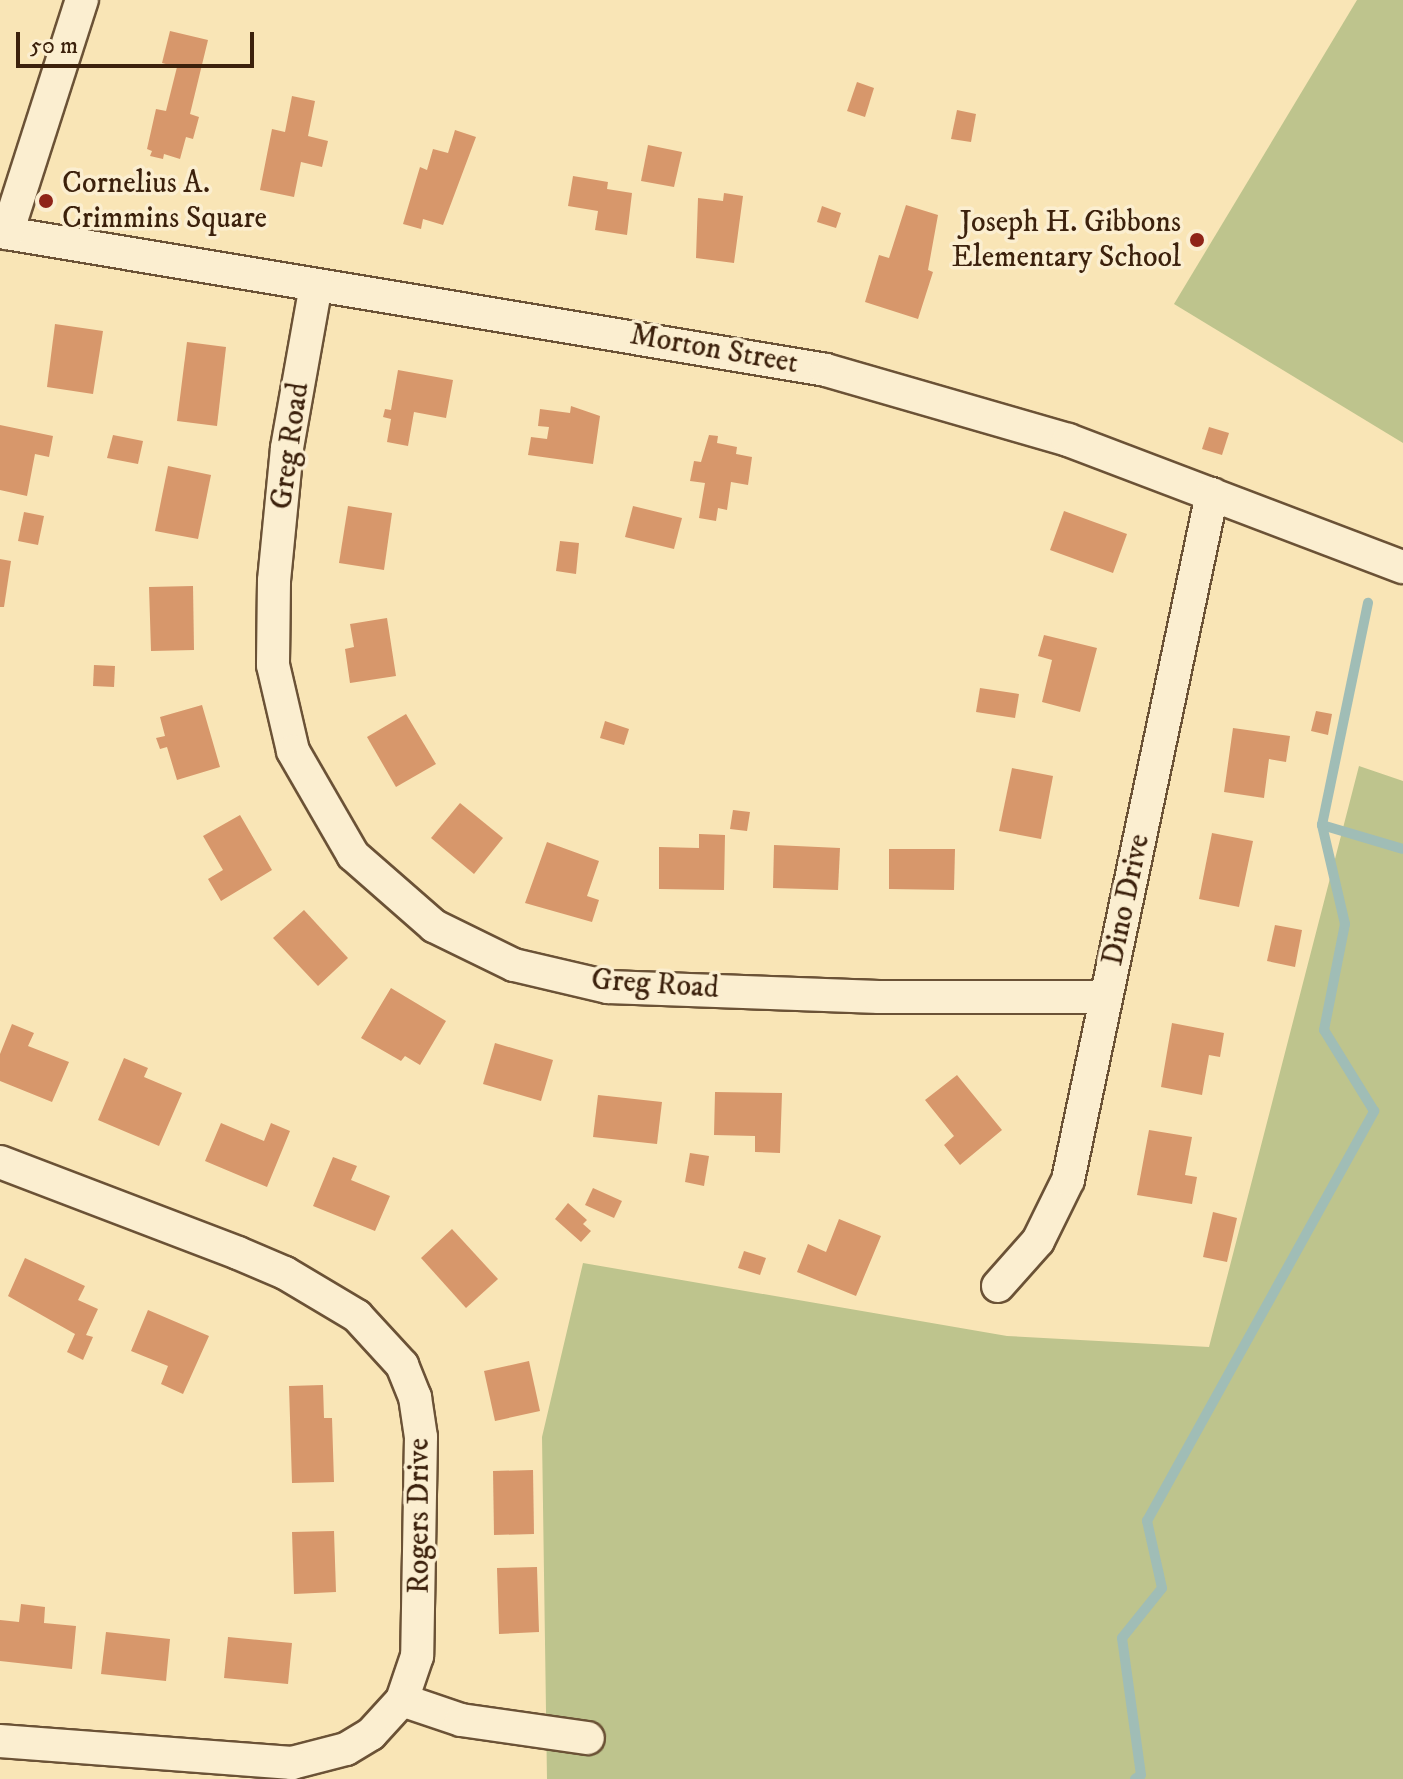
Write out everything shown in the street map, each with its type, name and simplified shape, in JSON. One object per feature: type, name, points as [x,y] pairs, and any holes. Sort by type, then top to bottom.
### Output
[{"type":"street","points":[[4,233],[82,0]]},
{"type":"street","name":"Morton Street","points":[[4,233],[826,370],[1068,440],[1403,567]]},
{"type":"street","name":"Greg Road","points":[[316,285],[287,448],[274,581],[273,665],[293,751],[353,855],[434,926],[514,965],[608,987],[879,997],[1106,997]]},
{"type":"street","name":"Dino Drive","points":[[998,1286],[1038,1241],[1068,1180],[1212,494]]},
{"type":"street","name":"Rogers Drive","points":[[0,1162],[285,1273],[357,1316],[383,1338],[415,1397],[421,1437],[420,1627],[413,1677],[389,1718],[346,1749],[292,1763],[0,1741]]},
{"type":"street","points":[[402,1700],[461,1720],[588,1738]]},
{"type":"green space","points":[[1357,0],[1403,0],[1403,443],[1174,304]]},
{"type":"green space","points":[[1359,766],[1403,781],[1403,1779],[547,1779],[542,1437],[583,1263],[1007,1336],[1209,1347]]},
{"type":"building","points":[[170,31],[208,40],[190,114],[199,117],[193,139],[186,137],[180,159],[164,154],[163,159],[150,156],[152,151],[147,149],[156,109],[166,111],[177,67],[162,63]]},
{"type":"building","points":[[857,82],[874,88],[865,117],[847,111]]},
{"type":"building","points":[[292,96],[315,101],[308,136],[328,141],[322,167],[301,162],[294,197],[260,190],[272,129],[285,132]]},
{"type":"building","points":[[957,110],[976,114],[971,142],[951,139]]},
{"type":"building","points":[[455,130],[476,137],[443,225],[423,219],[421,229],[403,224],[420,167],[427,170],[433,149],[448,153]]},
{"type":"building","points":[[648,145],[682,152],[674,187],[641,181]]},
{"type":"building","points":[[573,176],[608,182],[607,189],[632,193],[627,235],[595,230],[598,211],[568,206]]},
{"type":"building","points":[[724,193],[743,196],[734,263],[696,258],[698,198],[723,201]]},
{"type":"building","points":[[906,205],[938,215],[928,270],[933,272],[918,319],[865,302],[879,255],[889,258]]},
{"type":"building","points":[[822,206],[841,213],[836,228],[817,222]]},
{"type":"building","points":[[55,324],[103,331],[93,394],[47,387]]},
{"type":"building","points":[[187,342],[226,347],[217,426],[177,421]]},
{"type":"building","points":[[398,370],[453,380],[446,418],[414,412],[408,446],[387,442],[391,419],[383,417],[385,409],[391,410]]},
{"type":"building","points":[[571,406],[600,416],[593,464],[528,455],[531,437],[547,439],[549,427],[538,426],[540,409],[570,413]]},
{"type":"building","points":[[0,425],[53,436],[49,457],[35,454],[27,496],[0,490]]},
{"type":"building","points":[[1209,427],[1229,433],[1222,455],[1202,449]]},
{"type":"building","points":[[113,435],[143,441],[138,464],[107,458]]},
{"type":"building","points":[[709,435],[718,436],[717,443],[737,447],[736,454],[752,457],[748,485],[731,482],[727,510],[718,508],[716,521],[699,518],[705,483],[690,481],[694,461],[701,462]]},
{"type":"building","points":[[168,466],[211,475],[198,539],[155,531]]},
{"type":"building","points":[[348,506],[392,513],[384,570],[339,563]]},
{"type":"building","points":[[633,506],[682,518],[674,549],[625,537]]},
{"type":"building","points":[[1064,511],[1127,534],[1113,573],[1050,550]]},
{"type":"building","points":[[24,512],[44,516],[38,545],[18,541]]},
{"type":"building","points":[[560,541],[579,543],[576,574],[556,571]]},
{"type":"building","points":[[0,559],[11,561],[4,607],[0,607]]},
{"type":"building","points":[[193,586],[194,650],[151,651],[149,587]]},
{"type":"building","points":[[387,618],[396,676],[350,683],[345,649],[354,647],[350,624]]},
{"type":"building","points":[[1044,635],[1097,648],[1080,712],[1042,702],[1052,660],[1038,656]]},
{"type":"building","points":[[94,665],[115,666],[114,687],[93,686]]},
{"type":"building","points":[[980,688],[1019,694],[1015,718],[976,712]]},
{"type":"building","points":[[202,705],[220,767],[177,780],[167,747],[160,749],[156,738],[165,736],[160,717]]},
{"type":"building","points":[[1316,711],[1332,714],[1328,735],[1311,731]]},
{"type":"building","points":[[406,714],[436,764],[396,787],[367,737]]},
{"type":"building","points":[[605,721],[629,729],[624,745],[600,738]]},
{"type":"building","points":[[1233,728],[1290,736],[1286,762],[1269,759],[1264,798],[1224,792]]},
{"type":"building","points":[[1012,768],[1053,776],[1041,839],[999,831]]},
{"type":"building","points":[[460,803],[503,838],[474,874],[431,838]]},
{"type":"building","points":[[733,810],[750,812],[747,831],[730,829]]},
{"type":"building","points":[[240,815],[272,870],[221,901],[208,879],[223,870],[203,836]]},
{"type":"building","points":[[1212,833],[1253,841],[1239,907],[1199,899]]},
{"type":"building","points":[[699,834],[725,835],[724,890],[659,889],[659,847],[699,848]]},
{"type":"building","points":[[547,842],[599,861],[587,896],[599,900],[592,922],[525,903]]},
{"type":"building","points":[[774,845],[840,848],[838,890],[773,888]]},
{"type":"building","points":[[889,849],[955,849],[954,890],[889,889]]},
{"type":"building","points":[[304,910],[348,958],[318,986],[273,938]]},
{"type":"building","points":[[1275,925],[1302,930],[1295,967],[1267,961]]},
{"type":"building","points":[[391,988],[446,1021],[420,1065],[405,1056],[401,1061],[361,1038]]},
{"type":"building","points":[[1172,1023],[1224,1033],[1220,1057],[1209,1055],[1202,1095],[1161,1087]]},
{"type":"building","points":[[12,1024],[34,1033],[28,1046],[69,1062],[52,1102],[0,1081],[0,1054]]},
{"type":"building","points":[[495,1043],[553,1060],[541,1101],[483,1084]]},
{"type":"building","points":[[124,1058],[148,1068],[144,1077],[182,1093],[159,1146],[98,1120]]},
{"type":"building","points":[[957,1075],[1002,1130],[960,1165],[944,1145],[954,1136],[925,1100]]},
{"type":"building","points":[[715,1092],[782,1093],[780,1153],[755,1152],[755,1136],[714,1135]]},
{"type":"building","points":[[598,1095],[662,1102],[657,1144],[593,1137]]},
{"type":"building","points":[[221,1123],[264,1141],[271,1123],[290,1131],[267,1187],[205,1161]]},
{"type":"building","points":[[1149,1130],[1192,1137],[1185,1175],[1197,1177],[1192,1204],[1137,1195]]},
{"type":"building","points":[[690,1153],[709,1156],[704,1186],[685,1182]]},
{"type":"building","points":[[333,1157],[357,1166],[351,1180],[390,1196],[375,1231],[313,1206]]},
{"type":"building","points":[[593,1188],[622,1201],[614,1218],[585,1205]]},
{"type":"building","points":[[568,1203],[587,1220],[583,1224],[591,1231],[581,1242],[555,1219]]},
{"type":"building","points":[[1213,1212],[1237,1218],[1227,1262],[1203,1257]]},
{"type":"building","points":[[839,1219],[881,1236],[856,1296],[797,1272],[808,1244],[826,1252]]},
{"type":"building","points":[[452,1229],[498,1279],[466,1308],[421,1258]]},
{"type":"building","points":[[744,1251],[766,1258],[760,1275],[738,1268]]},
{"type":"building","points":[[25,1258],[85,1286],[78,1300],[98,1309],[86,1335],[93,1337],[83,1360],[67,1352],[75,1334],[8,1296]]},
{"type":"building","points":[[148,1310],[209,1336],[183,1394],[161,1384],[168,1366],[131,1351]]},
{"type":"building","points":[[529,1361],[540,1411],[495,1421],[484,1371]]},
{"type":"building","points":[[323,1385],[324,1418],[332,1418],[334,1482],[292,1483],[289,1386]]},
{"type":"building","points":[[533,1470],[534,1534],[494,1535],[493,1471]]},
{"type":"building","points":[[334,1531],[336,1592],[294,1594],[292,1532]]},
{"type":"building","points":[[537,1567],[539,1632],[499,1634],[497,1568]]},
{"type":"building","points":[[21,1604],[45,1607],[44,1623],[76,1626],[72,1669],[0,1661],[0,1620],[19,1622]]},
{"type":"building","points":[[106,1632],[170,1639],[166,1681],[101,1674]]},
{"type":"building","points":[[228,1637],[292,1643],[288,1684],[224,1678]]},
{"type":"waterway","points":[[1135,1779],[1141,1775],[1122,1638],[1162,1588],[1147,1521],[1374,1111],[1324,1030],[1345,924],[1322,825],[1368,603]]},
{"type":"waterway","points":[[1322,825],[1403,849]]},
{"type":"place","name":"Cornelius A. Crimmins Square","points":[[46,201]]},
{"type":"place","name":"Joseph H. Gibbons Elementary School","points":[[1197,240]]}]
